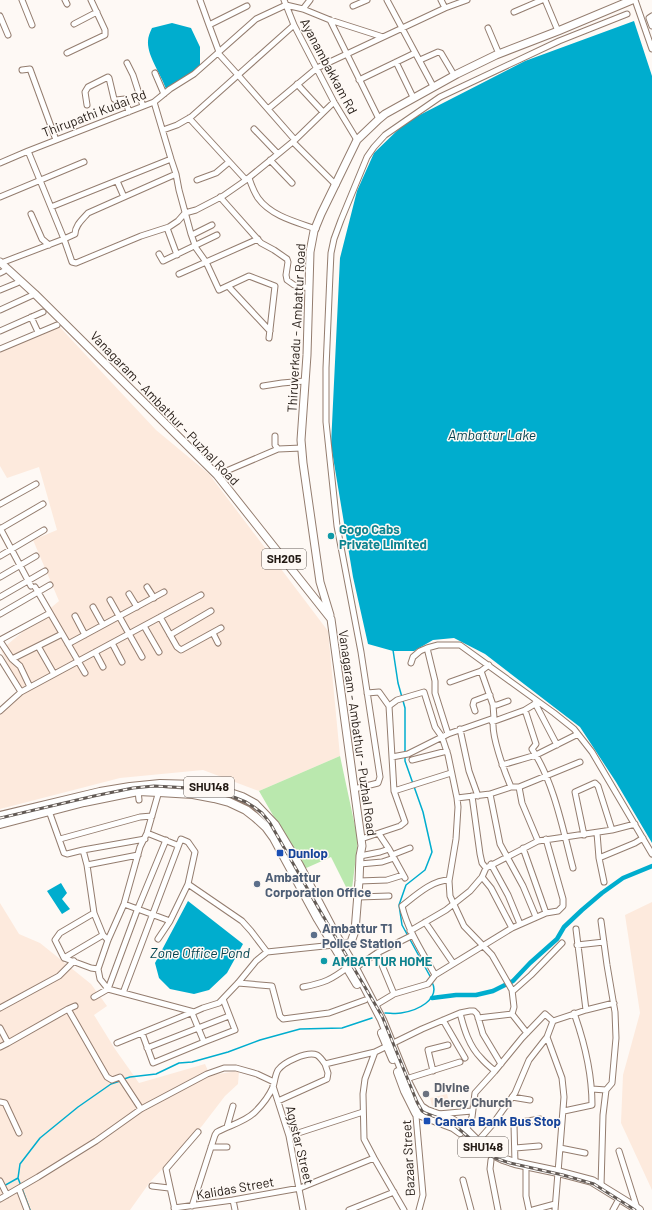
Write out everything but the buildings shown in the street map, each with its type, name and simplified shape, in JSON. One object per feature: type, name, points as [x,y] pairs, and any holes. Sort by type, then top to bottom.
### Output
[{"type":"highway","name":"SHU148","points":[[0,824],[49,811],[138,791],[197,785],[215,788],[242,797],[258,807],[275,825],[300,865],[339,944],[375,1010],[415,1097],[419,1110]]},
{"type":"highway","name":"SHU148","points":[[0,816],[100,792],[130,787],[160,788]]},
{"type":"highway","name":"SHU148","points":[[352,968],[365,1000],[375,1010]]},
{"type":"highway","name":"SHU148","points":[[390,1044],[405,1091],[419,1110],[454,1127],[492,1160],[501,1164],[558,1174],[590,1186],[616,1204],[635,1210]]},
{"type":"highway","name":"SHU148","points":[[419,1110],[437,1114],[452,1120],[466,1130],[477,1142],[493,1154],[515,1163],[592,1181],[601,1186],[616,1204]]},
{"type":"main road","name":"Thiruverkadu - Ambattur Road","points":[[331,619],[320,582],[302,448],[310,252],[321,214],[357,140],[379,119],[433,86],[498,54],[558,32],[632,0]]},
{"type":"main road","name":"Vanagaram - Ambathur - Puzhal Road","points":[[1,262],[217,475],[331,619],[362,846],[355,931],[353,939],[348,944],[339,944]]},
{"type":"main road","points":[[309,591],[315,588],[320,582]]},
{"type":"street","points":[[22,0],[32,25]]},
{"type":"street","points":[[67,53],[105,35],[105,30],[91,0]]},
{"type":"street","points":[[200,0],[218,53],[238,74],[294,141],[336,185]]},
{"type":"street","points":[[303,9],[310,0]]},
{"type":"street","points":[[353,6],[367,0]]},
{"type":"street","points":[[387,0],[433,86]]},
{"type":"street","points":[[441,0],[445,8]]},
{"type":"street","points":[[268,109],[317,68],[445,8],[467,0]]},
{"type":"street","points":[[514,12],[543,0],[558,32]]},
{"type":"street","points":[[635,0],[652,49]]},
{"type":"street","points":[[285,2],[330,20],[383,37]]},
{"type":"street","name":"Ayanambakkam Rd","points":[[285,2],[294,25],[334,102],[357,140]]},
{"type":"street","name":"Thirupathi Kudai Rd","points":[[0,163],[154,102],[194,74],[256,18],[285,2]]},
{"type":"street","points":[[209,25],[247,6]]},
{"type":"street","points":[[74,24],[97,12]]},
{"type":"street","points":[[354,789],[378,783],[380,779],[355,618],[337,526],[326,422],[326,368],[330,267],[334,239],[367,157],[374,146],[385,135],[440,97],[560,41],[626,14]]},
{"type":"street","points":[[0,16],[8,35]]},
{"type":"street","points":[[652,16],[649,18],[652,26]]},
{"type":"street","points":[[330,20],[379,119]]},
{"type":"street","points":[[163,130],[177,125],[189,118],[294,25]]},
{"type":"street","points":[[488,28],[498,54]]},
{"type":"street","points":[[420,60],[440,52],[443,54],[454,75]]},
{"type":"street","points":[[359,80],[415,53]]},
{"type":"street","points":[[396,62],[413,97]]},
{"type":"street","points":[[127,63],[133,75],[143,106]]},
{"type":"street","points":[[22,70],[30,69],[56,140]]},
{"type":"street","points":[[155,72],[164,94]]},
{"type":"street","points":[[88,105],[85,92],[88,87],[108,77],[114,99],[125,99],[128,112]]},
{"type":"street","points":[[297,84],[323,112]]},
{"type":"street","points":[[154,102],[170,159],[176,174],[178,190],[192,235],[196,246],[206,262],[219,290],[249,276],[275,286],[269,338]]},
{"type":"street","points":[[28,151],[72,262],[76,263],[141,236],[167,228],[174,224],[185,213],[196,210],[223,196],[247,179],[294,141],[334,102]]},
{"type":"street","points":[[189,118],[229,162],[247,179],[258,198],[270,210],[285,218],[316,229]]},
{"type":"street","points":[[254,129],[278,154]]},
{"type":"street","points":[[51,207],[170,159]]},
{"type":"street","points":[[270,160],[292,183]]},
{"type":"street","points":[[0,197],[84,162]]},
{"type":"street","points":[[197,180],[206,178],[216,173],[229,162]]},
{"type":"street","points":[[1,262],[76,234],[75,230],[78,224],[88,213],[176,174]]},
{"type":"street","points":[[116,181],[124,198]]},
{"type":"street","points":[[220,197],[262,243],[287,259],[286,278],[290,283],[309,288]]},
{"type":"street","points":[[31,214],[42,239],[48,245]]},
{"type":"street","points":[[192,235],[212,225]]},
{"type":"street","points":[[167,228],[177,255]]},
{"type":"street","points":[[203,230],[209,240]]},
{"type":"street","points":[[160,254],[163,261],[217,236]]},
{"type":"street","points":[[179,274],[258,239]]},
{"type":"street","points":[[0,290],[17,283]]},
{"type":"street","points":[[228,286],[270,331]]},
{"type":"street","points":[[0,310],[35,294]]},
{"type":"street","points":[[0,331],[42,312]]},
{"type":"street","points":[[31,317],[38,332]]},
{"type":"street","points":[[0,349],[57,324]]},
{"type":"street","points":[[263,386],[305,381]]},
{"type":"street","points":[[275,436],[275,445],[278,449]]},
{"type":"street","points":[[217,475],[278,449],[302,448]]},
{"type":"street","points":[[0,504],[36,484]]},
{"type":"street","points":[[43,504],[0,529],[19,565],[31,585],[38,592],[85,673]]},
{"type":"street","points":[[0,556],[44,530]]},
{"type":"street","points":[[0,577],[36,556]]},
{"type":"street","points":[[0,597],[31,585],[46,571]]},
{"type":"street","points":[[0,614],[50,585]]},
{"type":"street","points":[[147,587],[154,598]]},
{"type":"street","points":[[68,644],[164,592]]},
{"type":"street","points":[[129,594],[137,607]]},
{"type":"street","points":[[0,711],[21,692],[201,595]]},
{"type":"street","points":[[110,600],[142,657]]},
{"type":"street","points":[[93,607],[103,625]]},
{"type":"street","points":[[170,635],[211,611]]},
{"type":"street","points":[[30,687],[20,666],[12,659],[0,640],[50,613]]},
{"type":"street","points":[[74,616],[85,635]]},
{"type":"street","points":[[160,617],[177,647],[181,650],[221,628]]},
{"type":"street","points":[[144,626],[159,652]]},
{"type":"street","points":[[212,633],[218,643]]},
{"type":"street","points":[[12,659],[62,634]]},
{"type":"street","points":[[112,643],[122,662]]},
{"type":"street","points":[[411,663],[413,657],[420,651],[427,648],[438,645],[460,645],[554,713],[578,734],[592,752],[636,824],[652,854]]},
{"type":"street","points":[[38,646],[54,674]]},
{"type":"street","points":[[427,648],[435,681],[435,693],[448,734]]},
{"type":"street","points":[[95,652],[103,667]]},
{"type":"street","points":[[0,658],[21,692]]},
{"type":"street","points":[[450,682],[481,671],[489,665]]},
{"type":"street","points":[[481,671],[490,695],[493,720],[502,765],[511,787]]},
{"type":"street","points":[[360,839],[379,834],[400,826],[405,822],[394,791],[390,706],[379,692],[367,693]]},
{"type":"street","points":[[390,706],[397,700],[424,692],[435,727],[442,737],[452,773],[458,807],[456,839],[449,880],[450,896],[464,926],[492,955],[513,990],[514,1007],[512,1014]]},
{"type":"street","points":[[475,711],[473,705],[474,701],[490,695]]},
{"type":"street","points":[[492,705],[497,705],[508,701]]},
{"type":"street","points":[[392,756],[408,754],[460,729],[525,710],[537,702]]},
{"type":"street","points":[[537,702],[557,745]]},
{"type":"street","points":[[525,710],[536,743],[536,745],[532,748],[547,776],[573,868]]},
{"type":"street","points":[[460,729],[469,771],[478,796]]},
{"type":"street","points":[[502,765],[536,755],[578,734]]},
{"type":"street","points":[[412,760],[446,751]]},
{"type":"street","points":[[457,798],[490,794],[511,787],[519,787],[580,762]]},
{"type":"street","points":[[394,791],[452,773]]},
{"type":"street","points":[[584,835],[575,792],[594,783],[598,786],[612,830]]},
{"type":"street","points":[[519,787],[522,803],[538,841]]},
{"type":"street","points":[[160,788],[124,904],[108,940],[98,968],[100,979],[108,989],[193,1013]]},
{"type":"street","points":[[138,791],[139,800]]},
{"type":"street","points":[[490,794],[500,844],[523,886],[536,917]]},
{"type":"street","points":[[472,796],[480,854],[482,863],[486,868]]},
{"type":"street","points":[[49,811],[65,853],[145,839]]},
{"type":"street","points":[[60,839],[140,817],[152,816]]},
{"type":"street","points":[[304,987],[322,984],[329,981],[377,953],[400,943],[425,922],[446,910],[470,891],[482,878],[486,868],[491,864],[523,848],[538,841],[564,836],[596,833],[636,824]]},
{"type":"street","points":[[147,833],[177,845]]},
{"type":"street","points":[[596,833],[604,882]]},
{"type":"street","points":[[359,881],[386,880],[404,876],[379,834]]},
{"type":"street","points":[[599,858],[635,843],[643,838]]},
{"type":"street","points":[[123,993],[177,845],[181,839],[188,842],[195,852],[188,884],[170,921],[158,939]]},
{"type":"street","points":[[94,997],[108,989],[138,908],[166,840]]},
{"type":"street","points":[[375,1010],[394,994],[428,984],[435,974],[512,928],[546,913],[558,910],[563,906],[564,899],[546,840]]},
{"type":"street","points":[[360,864],[377,863],[410,848]]},
{"type":"street","points":[[523,848],[546,913]]},
{"type":"street","points":[[360,856],[389,849]]},
{"type":"street","points":[[83,850],[88,865],[94,913],[103,935],[108,940]]},
{"type":"street","points":[[88,865],[138,855]]},
{"type":"street","points":[[491,864],[508,895],[520,924]]},
{"type":"street","points":[[482,878],[491,888],[503,908],[512,928]]},
{"type":"street","points":[[435,974],[404,917],[402,906],[438,882],[449,880]]},
{"type":"street","points":[[188,884],[242,921],[252,931],[267,952]]},
{"type":"street","points":[[358,897],[389,896]]},
{"type":"street","points":[[124,904],[170,921]]},
{"type":"street","points":[[94,913],[60,933],[55,940],[64,958],[91,968],[98,968]]},
{"type":"street","points":[[601,921],[614,1003],[616,1038],[612,1083],[606,1090],[603,1116],[601,1186]]},
{"type":"street","points":[[425,922],[453,964]]},
{"type":"street","points":[[576,929],[586,1010]]},
{"type":"street","points":[[64,958],[103,935]]},
{"type":"street","points":[[577,945],[604,942]]},
{"type":"street","points":[[513,990],[531,975],[562,943]]},
{"type":"street","points":[[117,1043],[219,1003],[256,961],[267,952],[339,944]]},
{"type":"street","points":[[377,953],[394,994]]},
{"type":"street","points":[[0,1008],[59,976],[74,961]]},
{"type":"street","points":[[238,983],[272,986],[280,1016],[284,1019],[329,1013],[365,1000]]},
{"type":"street","points":[[142,1033],[153,1063],[235,1030],[223,999]]},
{"type":"street","points":[[477,1142],[492,1125],[512,1097],[529,1060],[547,1038],[553,1021],[574,1013],[614,1003]]},
{"type":"street","points":[[0,1048],[75,1006]]},
{"type":"street","points":[[68,1009],[107,1077],[112,1080],[120,1077],[141,1109]]},
{"type":"street","points":[[325,1064],[374,1052],[460,1013],[474,1011],[477,1014],[483,1034],[501,1064]]},
{"type":"street","points":[[193,1013],[204,1042]]},
{"type":"street","points":[[460,1013],[469,1041],[480,1057],[495,1072]]},
{"type":"street","points":[[564,1111],[592,1105],[592,1089],[580,1029],[574,1013]]},
{"type":"street","points":[[478,1018],[512,1014]]},
{"type":"street","points":[[512,1014],[527,1033]]},
{"type":"street","points":[[466,1130],[472,1117],[475,1093],[545,1014],[553,1021]]},
{"type":"street","points":[[147,1048],[230,1016]]},
{"type":"street","points":[[443,1020],[465,1058]]},
{"type":"street","points":[[0,1028],[8,1043]]},
{"type":"street","points":[[547,1038],[554,1053],[562,1078],[564,1111],[555,1210]]},
{"type":"street","points":[[433,1070],[428,1050],[448,1045]]},
{"type":"street","points":[[374,1052],[363,1094],[364,1139],[404,1210]]},
{"type":"street","points":[[192,1206],[217,1132],[254,1114],[264,1102],[279,1068],[285,1063],[302,1055],[317,1055],[325,1064],[328,1073],[327,1079],[278,1101]]},
{"type":"street","points":[[406,1079],[460,1062]]},
{"type":"street","points":[[0,1199],[19,1189],[96,1141],[141,1109],[207,1074],[224,1068],[236,1068],[257,1074],[273,1084]]},
{"type":"street","name":"Agystar Street","points":[[273,1084],[289,1136],[303,1210]]},
{"type":"street","points":[[592,1089],[606,1090]]},
{"type":"street","points":[[512,1097],[530,1100]]},
{"type":"street","points":[[0,1102],[5,1103],[19,1133]]},
{"type":"street","points":[[227,1127],[233,1106]]},
{"type":"street","name":"Bazaar Street","points":[[419,1110],[423,1195],[419,1210]]},
{"type":"street","points":[[437,1114],[472,1111]]},
{"type":"street","points":[[289,1136],[363,1112]]},
{"type":"street","points":[[515,1163],[514,1126],[516,1123],[540,1118]]},
{"type":"street","points":[[175,1209],[166,1169],[198,1132]]},
{"type":"street","points":[[515,1148],[539,1146]]},
{"type":"street","points":[[211,1147],[227,1147]]},
{"type":"street","points":[[560,1148],[585,1153]]},
{"type":"street","points":[[619,1151],[635,1210]]},
{"type":"street","name":"Kalidas Street","points":[[175,1209],[300,1188],[374,1158]]},
{"type":"street","points":[[492,1160],[490,1169],[498,1210]]},
{"type":"street","points":[[526,1169],[526,1196],[529,1210]]},
{"type":"street","points":[[463,1180],[471,1210]]},
{"type":"street","points":[[0,1181],[7,1195]]},
{"type":"street","points":[[152,1186],[170,1188]]},
{"type":"street","points":[[19,1189],[27,1210]]},
{"type":"street","points":[[349,1210],[394,1192]]},
{"type":"street","points":[[233,1200],[235,1210]]},
{"type":"street","points":[[533,1210],[556,1204]]},
{"type":"shaded area","points":[[55,322],[156,430],[209,474],[328,631],[340,756],[259,791],[203,770],[120,778],[0,809],[0,714],[22,695],[1,650],[59,601],[33,540],[57,530],[39,467],[7,478],[0,466],[0,352]]},
{"type":"shaded area","points":[[652,902],[652,1190],[621,1123],[623,1075],[640,1013],[625,915]]},
{"type":"shaded area","points":[[0,903],[19,934],[40,943],[91,984],[107,1006],[94,1015],[115,1049],[139,1083],[205,1064],[210,1075],[239,1071],[238,1084],[225,1096],[202,1126],[150,1182],[130,1210],[0,1210]]},
{"type":"shaded area","points":[[447,1094],[449,1102],[432,1106],[430,1098]]},
{"type":"green space","points":[[340,756],[358,840],[351,897],[331,857],[304,869],[259,791]]},
{"type":"water","name":"Ambattur Lake","points":[[634,21],[652,76],[652,843],[616,782],[580,727],[485,654],[454,638],[433,640],[414,651],[393,651],[368,644],[353,577],[331,445],[340,258],[357,191],[374,153],[406,122],[525,61]]},
{"type":"water","points":[[172,23],[191,28],[200,47],[200,65],[188,76],[166,89],[152,59],[148,47],[148,39],[152,28]]},
{"type":"water","points":[[61,883],[67,893],[62,899],[70,909],[62,914],[47,891]]},
{"type":"water","name":"Zone Office Pond","points":[[188,901],[243,944],[227,973],[209,990],[194,994],[170,989],[159,978],[155,963]]},
{"type":"waterway","points":[[393,650],[398,683],[405,708],[405,761],[423,812],[432,852],[425,870],[406,885],[399,905],[402,925],[431,978]]},
{"type":"waterway","points":[[432,998],[456,995],[476,995],[493,991],[513,981],[530,963],[557,939],[564,927],[602,893],[623,878],[652,866]]},
{"type":"waterway","points":[[385,1013],[407,1012],[426,1004],[433,994],[434,988],[432,982]]},
{"type":"waterway","points":[[124,1079],[156,1074],[179,1063],[192,1062],[228,1052],[260,1040],[300,1029],[342,1028],[372,1018]]},
{"type":"waterway","points":[[30,1210],[18,1178],[20,1164],[40,1138],[78,1107],[111,1084],[120,1081]]},
{"type":"waterway","points":[[0,1188],[18,1178]]},
{"type":"railway","points":[[0,818],[94,796],[133,788],[154,786],[208,789],[246,802],[262,813],[270,823],[382,1016],[422,1111],[452,1123],[488,1154],[495,1158],[594,1184],[635,1210]]},
{"type":"place","name":"Gogo Cabs Private Limited","points":[[331,536]]},
{"type":"place","name":"Dunlop","points":[[280,853]]},
{"type":"place","name":"Ambattur Corporation Office","points":[[257,884]]},
{"type":"place","name":"Ambattur T1 Police Station","points":[[314,935]]},
{"type":"place","name":"AMBATTUR HOME","points":[[324,961]]},
{"type":"place","name":"Divine Mercy Church","points":[[426,1094]]},
{"type":"place","name":"Canara Bank Bus Stop","points":[[427,1121]]}]
